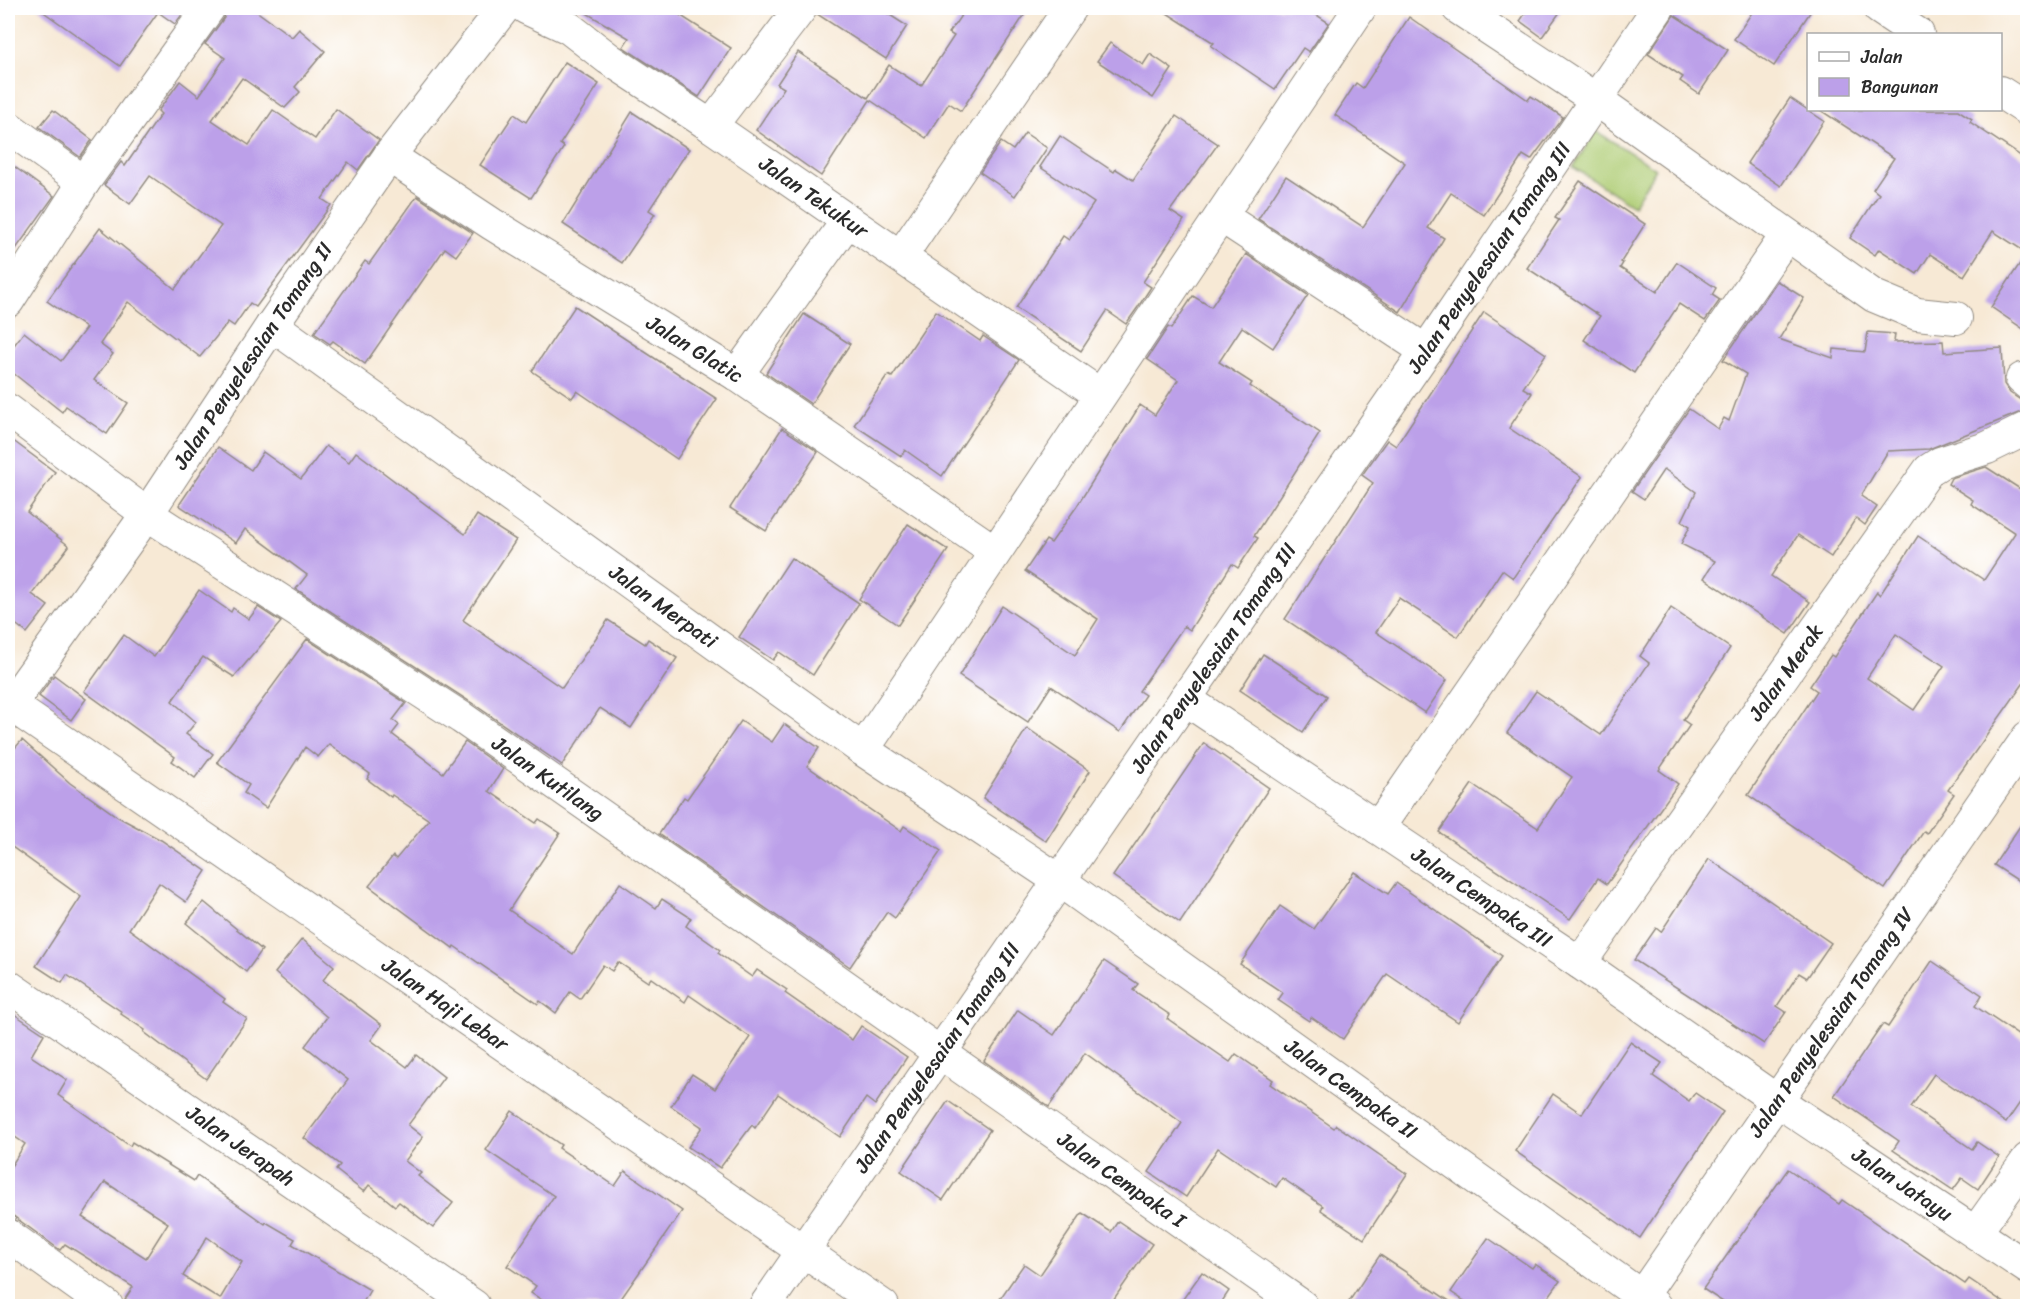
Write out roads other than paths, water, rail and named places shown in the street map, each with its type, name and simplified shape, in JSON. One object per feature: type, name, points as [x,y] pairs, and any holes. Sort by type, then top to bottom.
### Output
[{"type":"street","points":[[8,301],[84,182],[209,8]]},
{"type":"street","name":"Jalan Penyelesaian Tomang II","points":[[8,705],[147,514],[272,325],[389,156],[504,8]]},
{"type":"street","name":"Jalan Tekukur","points":[[526,8],[569,28],[609,59],[901,256],[1098,394]]},
{"type":"street","points":[[711,126],[801,8]]},
{"type":"street","points":[[901,256],[1070,8]]},
{"type":"street","points":[[863,750],[1098,394],[1221,216],[1360,8]]},
{"type":"street","points":[[1458,8],[1594,98],[1874,297],[1917,314],[1956,318]]},
{"type":"street","name":"Jalan Penyelesaian Tomang III","points":[[765,1306],[1426,351],[1594,98],[1658,8]]},
{"type":"street","points":[[1879,8],[1916,33]]},
{"type":"street","points":[[2002,93],[2028,110]]},
{"type":"street","points":[[8,127],[84,182]]},
{"type":"street","name":"Jalan Glatic","points":[[389,156],[492,224],[737,375],[994,551]]},
{"type":"street","points":[[1221,216],[1426,351]]},
{"type":"street","points":[[737,375],[848,220]]},
{"type":"street","points":[[1378,828],[1786,236]]},
{"type":"street","name":"Jalan Merpati","points":[[272,325],[863,750],[1060,881]]},
{"type":"street","name":"Jalan Kutilang","points":[[8,410],[147,514],[462,718],[941,1053]]},
{"type":"street","name":"Jalan Merak","points":[[1580,963],[1929,470],[1940,463],[1986,448],[2028,428]]},
{"type":"street","name":"Jalan Cempaka III","points":[[1185,699],[1580,963],[1776,1100]]},
{"type":"street","name":"Jalan Haji Lebar","points":[[8,705],[883,1306]]},
{"type":"street","name":"Jalan Penyelesaian Tomang IV","points":[[1643,1304],[1776,1100],[2028,737]]},
{"type":"street","name":"Jalan Cempaka II","points":[[1060,881],[1643,1304]]},
{"type":"street","name":"Jalan Jerapah","points":[[8,986],[474,1306]]},
{"type":"street","name":"Jalan Cempaka I","points":[[941,1053],[1302,1306]]},
{"type":"street","name":"Jalan Jatayu","points":[[1776,1100],[2028,1268]]},
{"type":"street","points":[[1977,1232],[2028,1159]]},
{"type":"street","points":[[8,1235],[107,1306]]}]
